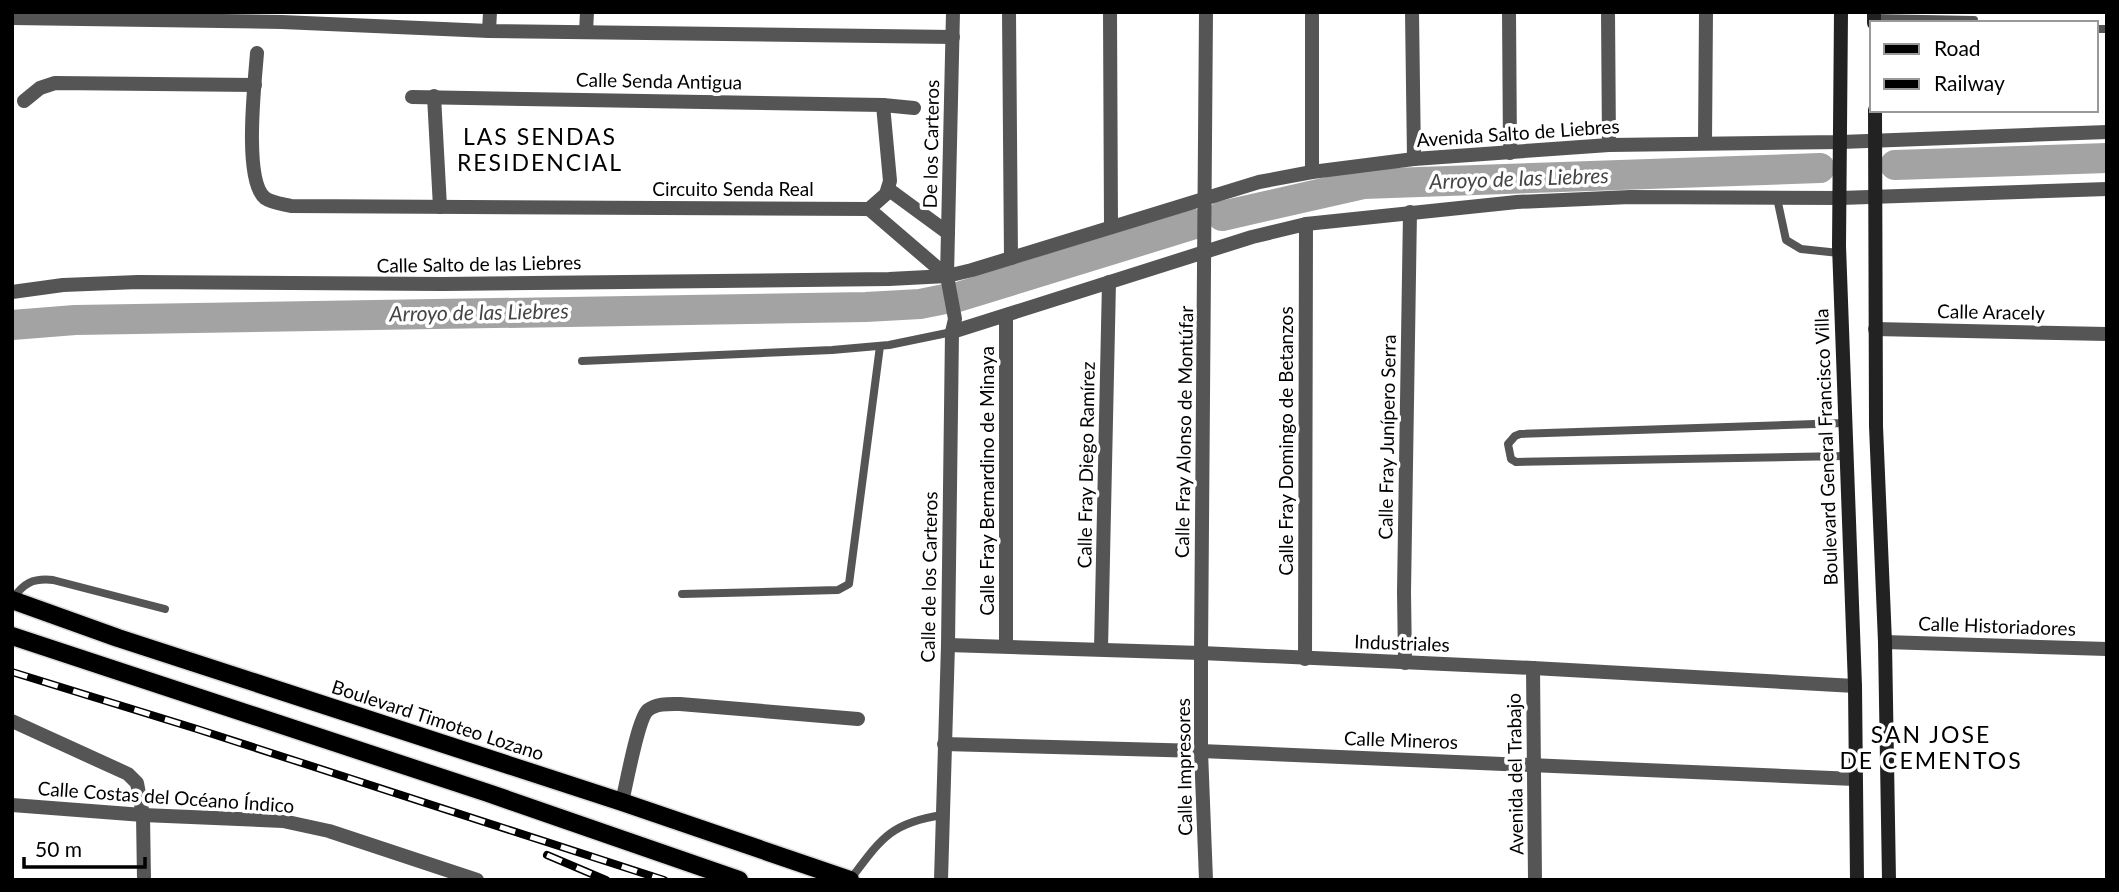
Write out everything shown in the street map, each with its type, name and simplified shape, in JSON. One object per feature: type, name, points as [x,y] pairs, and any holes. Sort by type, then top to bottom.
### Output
[{"type":"main road","name":"Boulevard General Francisco Villa","points":[[1841,12],[1839,253],[1855,686],[1857,880]]},
{"type":"main road","points":[[1875,112],[1875,329],[1889,880]]},
{"type":"main road","name":"Boulevard Timoteo Lozano","points":[[12,600],[131,642],[622,802],[850,880]]},
{"type":"main road","points":[[12,636],[488,793],[739,880]]},
{"type":"street","points":[[489,31],[490,12]]},
{"type":"street","points":[[586,32],[587,12]]},
{"type":"street","name":"De los Carteros","points":[[948,282],[953,12]]},
{"type":"street","points":[[1009,12],[1011,258]]},
{"type":"street","points":[[1110,12],[1111,227]]},
{"type":"street","name":"Calle Fray Alonso de Montúfar","points":[[1201,653],[1206,12]]},
{"type":"street","points":[[1312,12],[1312,172]]},
{"type":"street","points":[[1412,12],[1414,159]]},
{"type":"street","points":[[1509,12],[1510,153]]},
{"type":"street","points":[[1608,12],[1609,145]]},
{"type":"street","points":[[1704,143],[1706,12]]},
{"type":"street","points":[[13,15],[391,20],[489,31],[953,37]]},
{"type":"street","name":"Circuito Senda Real","points":[[257,53],[252,159],[259,190],[265,198],[291,206],[869,209]]},
{"type":"street","points":[[24,102],[40,88],[55,83],[255,85]]},
{"type":"street","points":[[434,96],[440,207]]},
{"type":"street","name":"Calle Senda Antigua","points":[[412,97],[883,105],[914,108]]},
{"type":"street","points":[[883,105],[890,174],[888,189],[869,209],[948,282]]},
{"type":"street","name":"Avenida Salto de Liebres","points":[[948,282],[1011,258],[1111,227],[1204,205],[1259,182],[1312,172],[1414,159],[1609,145],[1704,143],[1841,148],[2107,132]]},
{"type":"street","points":[[888,189],[948,233]]},
{"type":"street","points":[[953,325],[1006,316],[1205,249],[1306,224],[1517,202],[1630,197],[1777,198],[1840,191],[2107,189]]},
{"type":"street","name":"Calle Fray Junípero Serra","points":[[1405,663],[1410,212]]},
{"type":"street","name":"Calle Fray Domingo de Betanzos","points":[[1305,659],[1306,224]]},
{"type":"street","name":"Calle Salto de las Liebres","points":[[12,292],[63,285],[138,282],[443,284],[889,279],[948,282]]},
{"type":"street","name":"Calle de los Carteros","points":[[941,880],[953,325],[948,282]]},
{"type":"street","name":"Calle Fray Diego Ramírez","points":[[1101,649],[1109,282]]},
{"type":"street","name":"Calle Fray Bernardino de Minaya","points":[[1006,316],[1006,646]]},
{"type":"street","name":"Calle Aracely","points":[[1875,329],[2107,334]]},
{"type":"street","name":"Calle Historiadores","points":[[1885,642],[2107,649]]},
{"type":"street","name":"Industriales","points":[[948,645],[1533,668],[1855,686]]},
{"type":"street","name":"Calle Impresores","points":[[1201,653],[1206,880]]},
{"type":"street","name":"Avenida del Trabajo","points":[[1533,668],[1535,880]]},
{"type":"street","points":[[622,802],[641,721],[649,709],[657,705],[680,704],[858,719]]},
{"type":"street","points":[[12,721],[134,779],[143,815],[144,880]]},
{"type":"street","name":"Calle Mineros","points":[[944,744],[1202,751],[1855,779]]},
{"type":"street","name":"Calle Costas del Océano Índico","points":[[12,805],[143,815],[283,821],[329,831],[477,880]]},
{"type":"lane","points":[[1874,18],[1974,20]]},
{"type":"lane","points":[[1777,198],[1786,240],[1801,249],[1839,253]]},
{"type":"lane","points":[[582,361],[880,346],[915,341],[953,325]]},
{"type":"lane","points":[[682,594],[838,590],[849,584],[880,346]]},
{"type":"lane","points":[[1844,424],[1520,434],[1508,444],[1511,459],[1516,462],[1846,456]]},
{"type":"lane","points":[[12,600],[20,588],[38,579],[53,580],[165,609]]},
{"type":"lane","points":[[850,880],[878,842],[895,828],[917,819],[942,815]]},
{"type":"waterway","name":"Arroyo de las Liebres","points":[[1895,165],[2107,158]]},
{"type":"waterway","name":"Arroyo de las Liebres","points":[[1222,216],[1363,184],[1820,168]]},
{"type":"waterway","name":"Arroyo de las Liebres","points":[[958,297],[1195,224]]},
{"type":"waterway","name":"Arroyo de las Liebres","points":[[12,325],[75,320],[866,307],[920,304],[945,299]]},
{"type":"railway","points":[[12,672],[664,880]]},
{"type":"railway","points":[[547,855],[606,880]]},
{"type":"district","name":"LAS SENDAS RESIDENCIAL","points":[[540,150]]},
{"type":"district","name":"SAN JOSE DE CEMENTOS","points":[[1931,748]]}]
